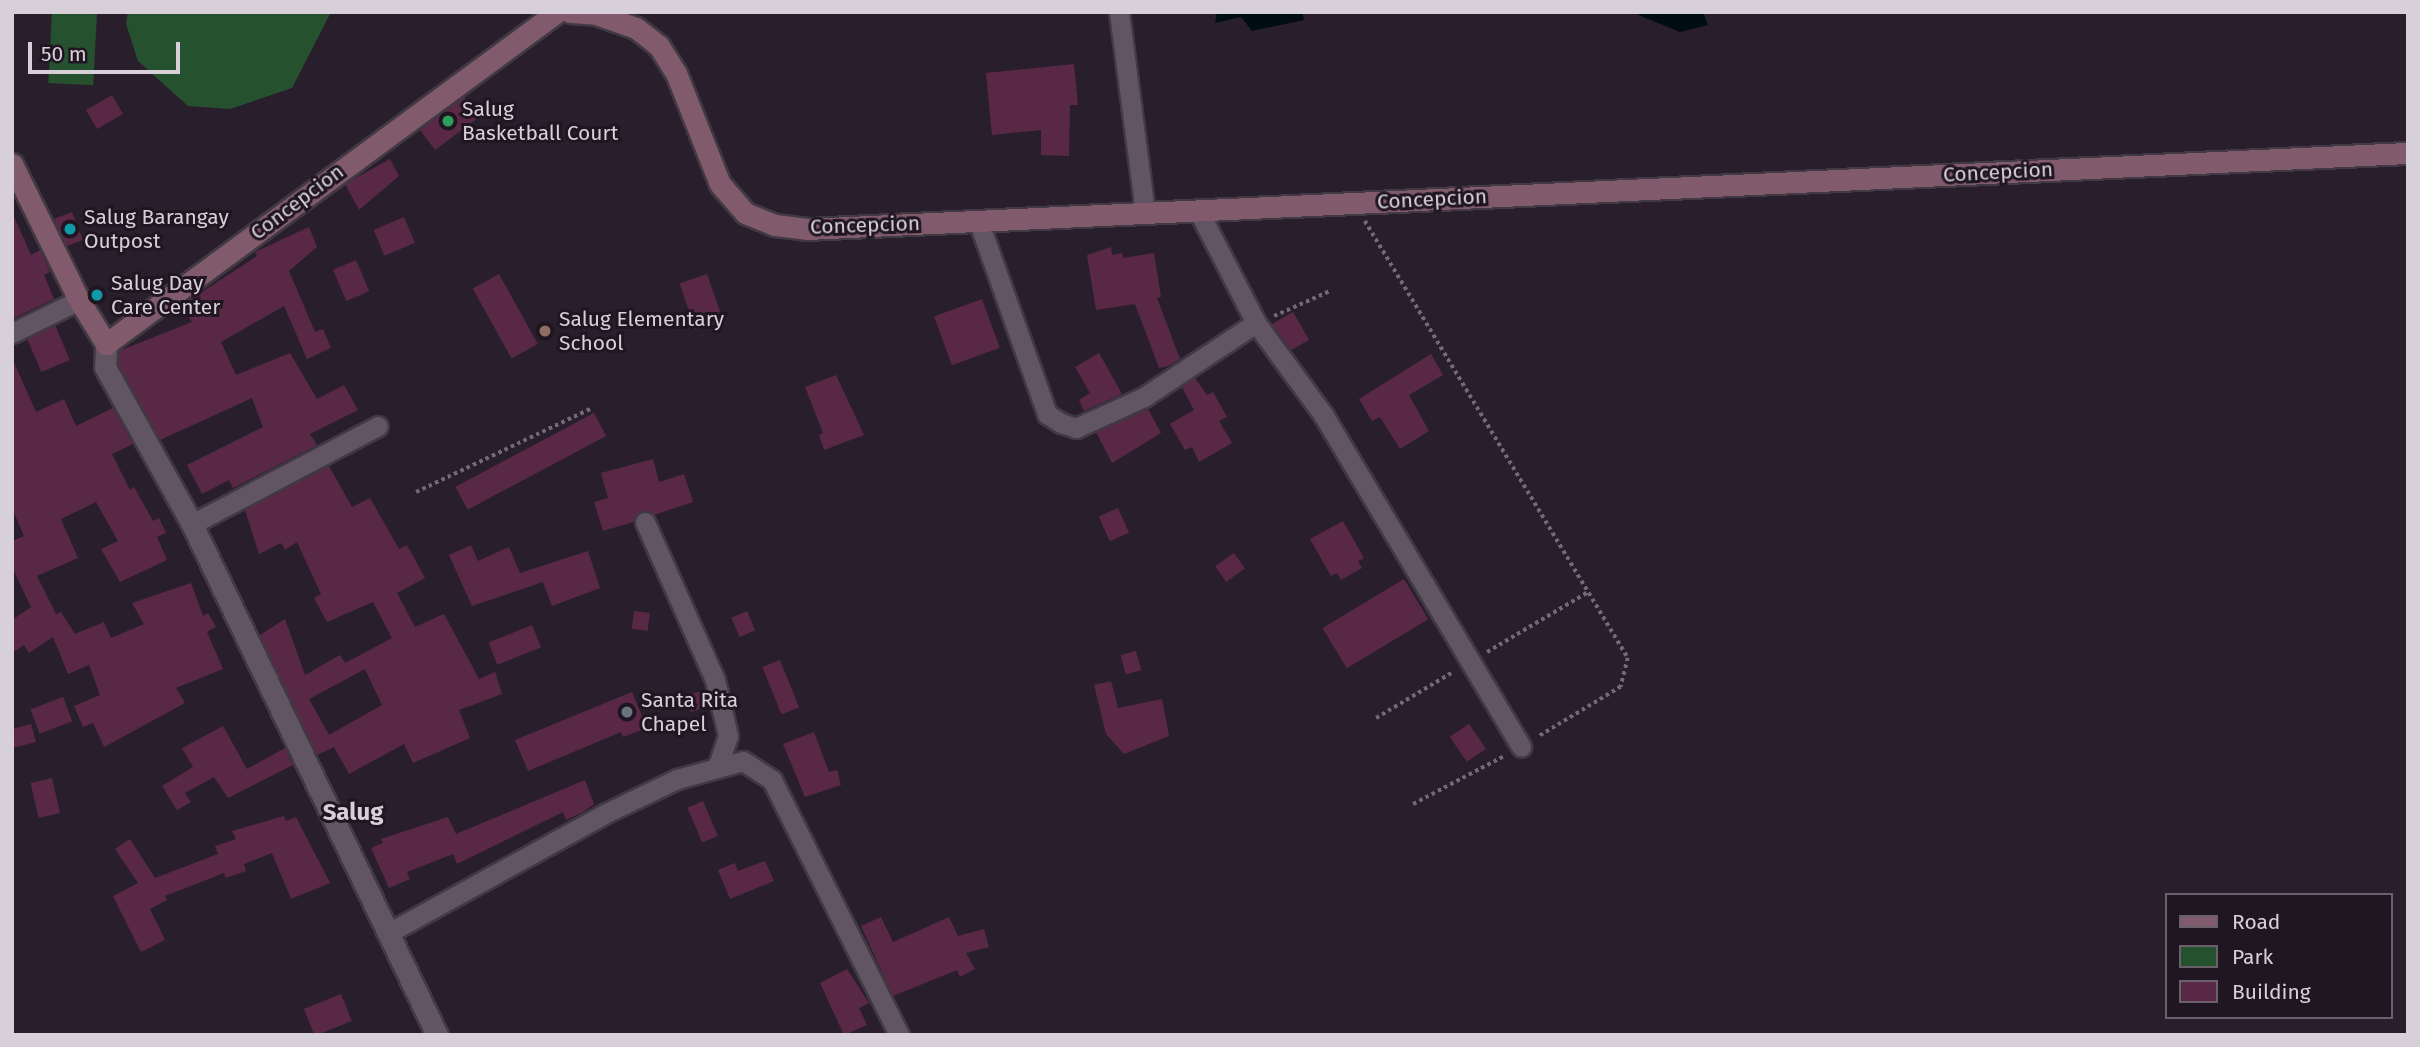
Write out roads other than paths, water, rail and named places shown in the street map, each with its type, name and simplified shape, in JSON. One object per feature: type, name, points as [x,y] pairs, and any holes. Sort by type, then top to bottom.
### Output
[{"type":"main road","name":"Concepcion","points":[[106,344],[556,12]]},
{"type":"main road","name":"Concepcion","points":[[570,12],[596,14],[636,28],[659,46],[676,73],[720,184],[745,213],[775,225],[807,229],[2408,153]]},
{"type":"main road","points":[[12,164],[79,300],[106,344]]},
{"type":"street","points":[[1119,12],[1145,212]]},
{"type":"street","points":[[1198,210],[1256,323],[1324,416],[1521,747]]},
{"type":"street","points":[[978,220],[1047,414],[1061,424],[1076,428],[1144,397],[1256,323]]},
{"type":"street","points":[[12,333],[79,300]]},
{"type":"street","points":[[106,344],[105,367],[192,524],[437,1035]]},
{"type":"street","points":[[192,524],[378,426]]},
{"type":"street","points":[[645,522],[715,680],[728,736],[717,768]]},
{"type":"street","points":[[388,933],[606,813],[677,779],[743,761],[772,780],[899,1035]]},
{"type":"place","name":"Salug Basketball Court","points":[[448,121]]},
{"type":"place","name":"Salug Barangay Outpost","points":[[70,229]]},
{"type":"place","name":"Salug Day Care Center","points":[[97,295]]},
{"type":"place","name":"Salug Elementary School","points":[[545,331]]},
{"type":"place","name":"Santa Rita Chapel","points":[[627,712]]},
{"type":"district","name":"Salug","points":[[353,813]]}]
